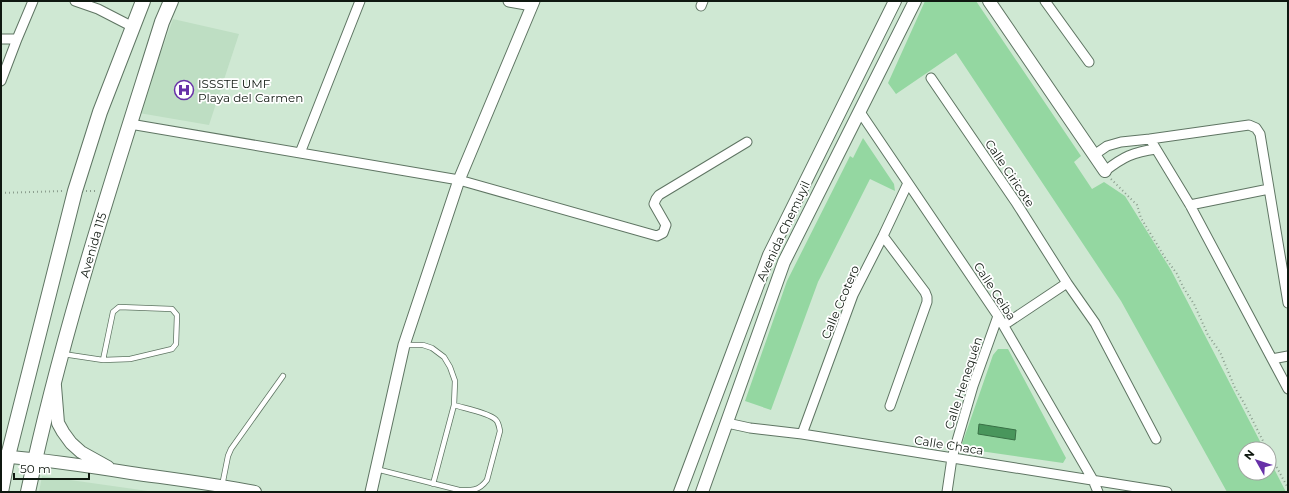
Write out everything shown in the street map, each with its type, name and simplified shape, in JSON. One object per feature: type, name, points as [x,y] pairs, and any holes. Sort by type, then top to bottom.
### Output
[{"type":"main road","points":[[1,492],[4,456],[75,191],[100,112],[143,1]]},
{"type":"main road","name":"Avenida 115","points":[[28,492],[54,378],[108,191],[162,22],[171,1]]},
{"type":"main road","name":"Avenida Chemuyil","points":[[680,492],[769,255],[895,1]]},
{"type":"main road","name":"Avenida Chemuyil","points":[[702,492],[784,262],[915,1]]},
{"type":"main road","points":[[989,1],[1106,171]]},
{"type":"main road","points":[[54,378],[58,423],[63,432],[71,443],[81,452],[112,470]]},
{"type":"main road","points":[[4,456],[112,470],[255,492]]},
{"type":"street","points":[[1,81],[33,1]]},
{"type":"street","points":[[75,1],[98,9],[133,27]]},
{"type":"street","points":[[300,153],[360,1]]},
{"type":"street","points":[[371,492],[404,345],[459,180],[533,3],[509,1]]},
{"type":"street","points":[[1045,1],[1088,62]]},
{"type":"street","points":[[1,39],[17,39]]},
{"type":"street","name":"Calle Ciricote","points":[[930,78],[1017,204],[1067,283],[1095,323],[1156,439]]},
{"type":"street","name":"Calle Ceiba","points":[[860,112],[1004,325],[1093,480],[1098,492]]},
{"type":"street","points":[[130,124],[459,180],[657,236],[663,232],[666,225],[654,204],[659,195],[747,142]]},
{"type":"street","points":[[1094,155],[1107,146],[1121,142],[1248,125],[1256,128],[1260,134],[1288,303]]},
{"type":"street","points":[[1150,139],[1190,205],[1288,389]]},
{"type":"street","points":[[1106,171],[1118,161],[1130,155],[1156,149]]},
{"type":"street","name":"Calle Ccotero","points":[[802,434],[853,296],[908,183]]},
{"type":"street","points":[[1190,205],[1269,189]]},
{"type":"street","points":[[883,236],[925,292],[927,297],[927,302],[890,406]]},
{"type":"street","points":[[769,255],[784,262]]},
{"type":"street","points":[[1004,325],[1067,283]]},
{"type":"street","name":"Calle Henequén","points":[[947,492],[952,458],[973,386],[998,316]]},
{"type":"street","points":[[1272,359],[1288,356]]},
{"type":"street","name":"Calle Chaca","points":[[727,423],[750,428],[802,434],[1167,492]]},
{"type":"lane","points":[[62,353],[103,360],[130,359],[172,349],[176,344],[176,313],[172,309],[119,306],[113,312],[103,360]]},
{"type":"lane","points":[[404,345],[423,345],[432,348],[444,357],[450,367],[455,381],[454,405],[433,484]]},
{"type":"lane","points":[[222,486],[228,456],[231,449],[283,376]]},
{"type":"lane","points":[[376,469],[459,490],[470,491],[478,489],[483,485],[487,480],[500,431],[499,425],[496,420],[489,416],[454,405]]},
{"type":"path","points":[[1106,171],[1112,180],[1137,205],[1141,218],[1164,256],[1177,274],[1194,304],[1208,335],[1220,352],[1235,388],[1263,441]]},
{"type":"path","points":[[1,193],[108,191]]},
{"type":"path","points":[[1277,468],[1288,488]]},
{"type":"shaded area","points":[[925,1],[976,1],[1081,156],[1074,162],[1092,189],[1104,182],[1125,196],[1171,270],[1260,441],[1237,441],[1237,481],[1277,481],[1277,475],[1286,492],[1227,492],[1121,301],[956,53],[896,94],[888,83]]},
{"type":"shaded area","name":"ISSSTE UMF Playa del Carmen","points":[[173,19],[239,34],[209,125],[139,113]]},
{"type":"shaded area","points":[[863,138],[894,184],[895,191],[870,179],[818,282],[771,410],[745,401],[787,281],[850,156],[853,158]]},
{"type":"shaded area","points":[[998,349],[1008,349],[1066,458],[1063,463],[966,449],[962,444],[993,355]]},
{"type":"shaded area","points":[[979,424],[1016,430],[1015,440],[978,434]]},
{"type":"shaded area","points":[[42,476],[155,492],[39,492]]},
{"type":"place","name":"ISSSTE UMF Playa del Carmen","points":[[184,90]]}]
